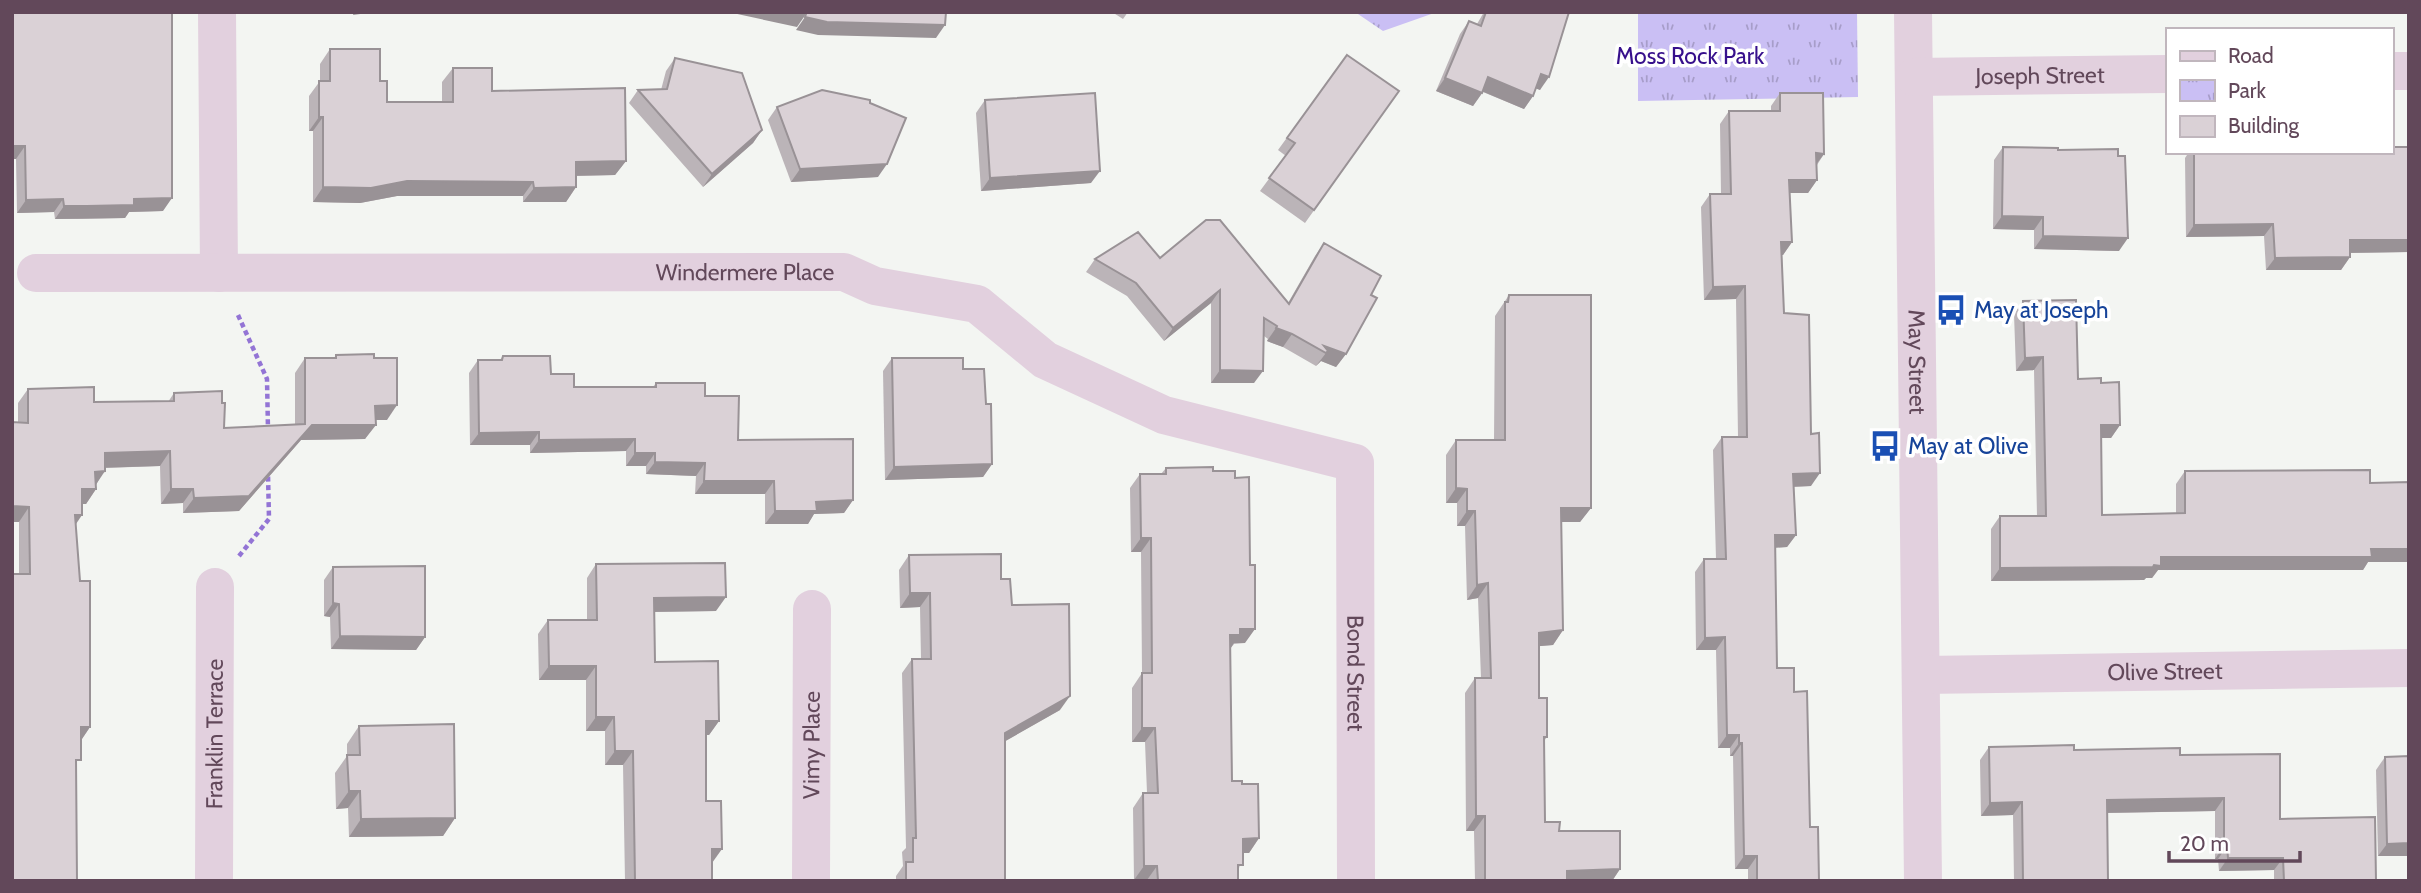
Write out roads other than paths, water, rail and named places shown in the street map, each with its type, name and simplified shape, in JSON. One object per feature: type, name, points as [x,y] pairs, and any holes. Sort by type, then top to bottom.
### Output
[{"type":"street","points":[[217,12],[219,273]]},
{"type":"street","name":"May Street","points":[[1913,12],[1923,881]]},
{"type":"street","name":"Joseph Street","points":[[1914,77],[2166,74]]},
{"type":"street","name":"Windermere Place","points":[[36,273],[844,272],[875,286],[977,304],[1045,360],[1164,415],[1355,463]]},
{"type":"street","name":"Bond Street","points":[[1355,463],[1356,881]]},
{"type":"street","name":"Franklin Terrace","points":[[214,881],[215,587]]},
{"type":"street","name":"Vimy Place","points":[[811,881],[812,610]]},
{"type":"street","name":"Olive Street","points":[[1922,675],[2409,668]]},
{"type":"place","name":"May at Joseph","points":[[1951,310]]},
{"type":"place","name":"May at Olive","points":[[1885,446]]},
{"type":"park label","name":"Moss Rock Park","points":[[1690,56]]}]
